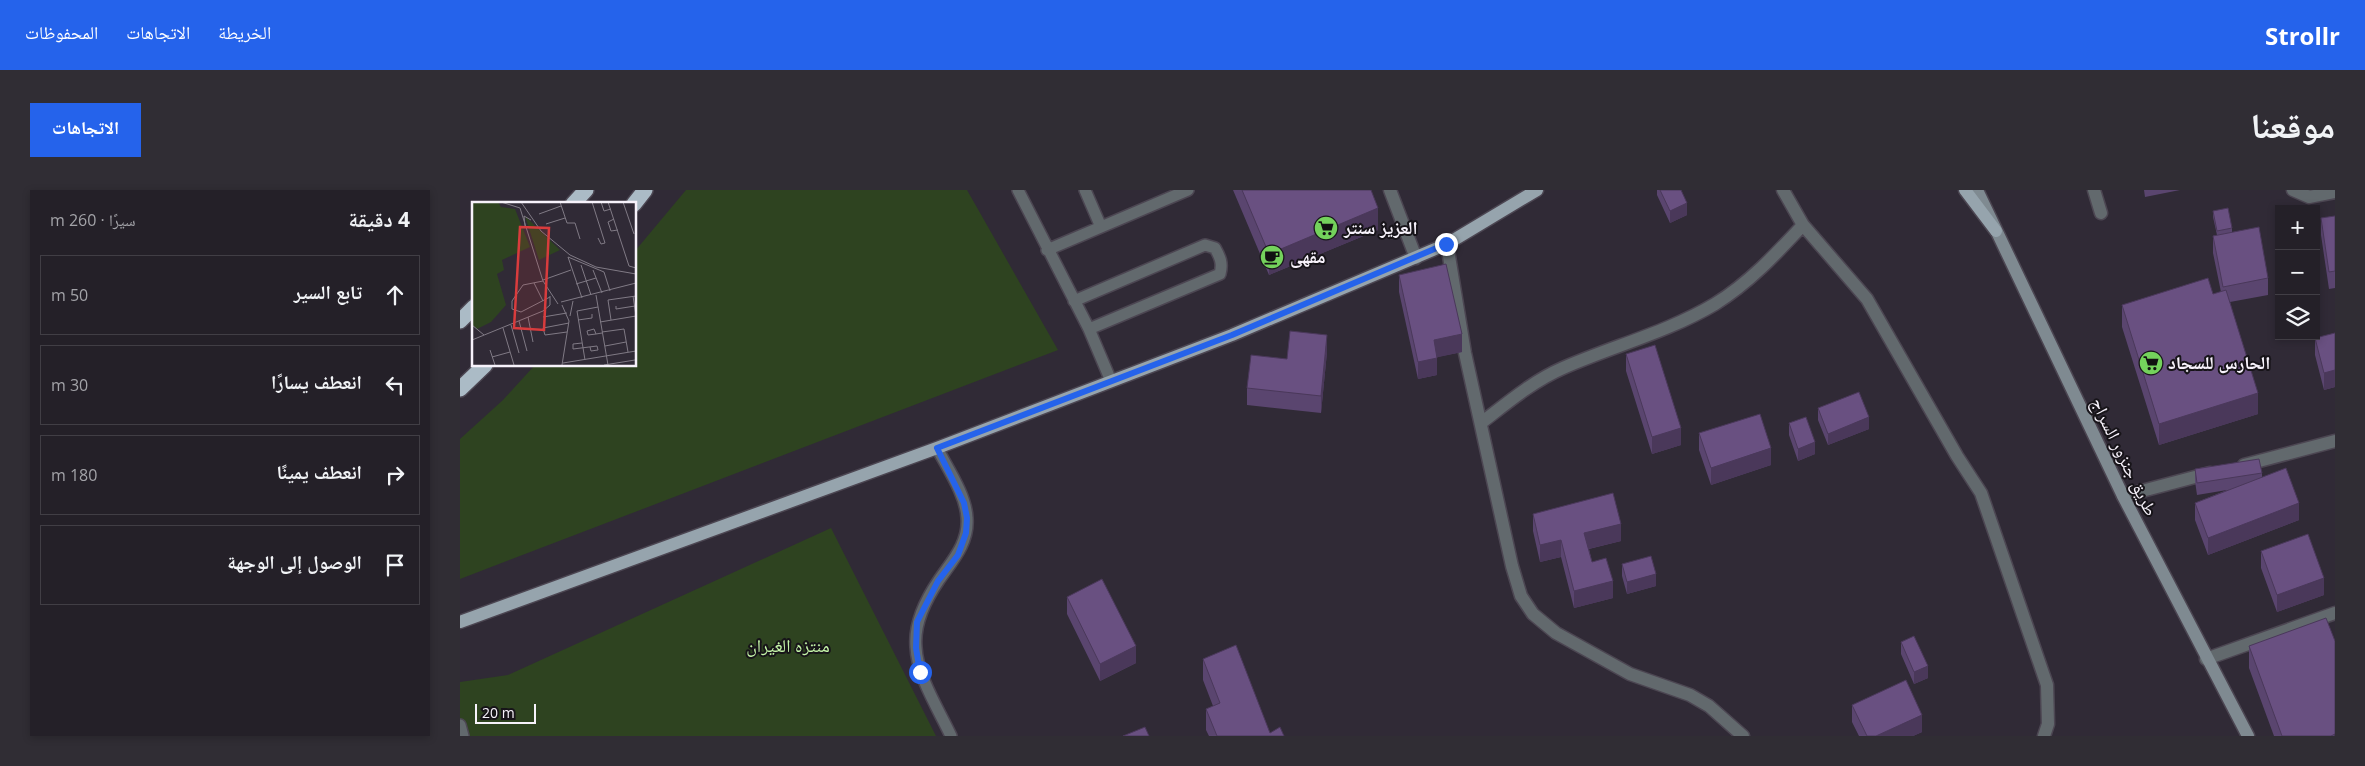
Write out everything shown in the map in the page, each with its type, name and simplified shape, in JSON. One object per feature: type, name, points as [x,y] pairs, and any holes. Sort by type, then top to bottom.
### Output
[{"type":"highway","points":[[576,202],[586,190]]},
{"type":"highway","points":[[636,202],[645,190]]},
{"type":"highway","points":[[460,321],[472,309]]},
{"type":"highway","points":[[460,389],[484,366]]},
{"type":"main road","points":[[460,622],[937,448],[1232,335],[1446,244],[1537,190]]},
{"type":"main road","points":[[1966,190],[1996,231]]},
{"type":"street","points":[[1390,190],[1416,258]]},
{"type":"street","points":[[1783,190],[1803,225],[1867,299],[1957,456],[1981,493],[2032,634],[2047,685],[2048,724],[2044,736]]},
{"type":"street","name":"طريق جنزور السراج","points":[[1977,190],[2123,496],[2206,659],[2248,736]]},
{"type":"street","points":[[2094,190],[2102,213]]},
{"type":"street","points":[[2293,190],[2309,196],[2335,192]]},
{"type":"street","points":[[1481,423],[1522,391],[1561,368],[1674,324],[1715,304],[1765,266],[1803,225]]},
{"type":"street","points":[[1446,244],[1465,353],[1512,566],[1521,596],[1533,614],[1556,632],[1630,674],[1690,695],[1709,706],[1743,736]]},
{"type":"street","points":[[2123,496],[2335,441]]},
{"type":"street","points":[[2206,659],[2335,613]]},
{"type":"lane","points":[[1018,190],[1089,329],[1111,381]]},
{"type":"lane","points":[[1086,190],[1101,227]]},
{"type":"lane","points":[[1047,250],[1188,190]]},
{"type":"lane","points":[[1074,301],[1205,245],[1215,248],[1220,257],[1222,265],[1220,274],[1089,329]]},
{"type":"lane","points":[[937,448],[964,503],[967,518],[966,533],[958,555],[938,581],[917,622],[916,648],[920,672],[950,736]]},
{"type":"lane","points":[[460,725],[463,736]]},
{"type":"green space","points":[[686,190],[967,190],[1058,350],[460,579],[460,439],[503,400],[534,366],[636,366],[636,250]]},
{"type":"green space","name":"منتزه الغيران","points":[[831,528],[936,736],[460,736],[460,682],[508,675]]},
{"type":"building","points":[[1242,190],[1371,190],[1378,208],[1269,254]]},
{"type":"building","points":[[1660,190],[1681,190],[1687,203],[1670,211]]},
{"type":"building","points":[[2228,208],[2232,228],[2217,231],[2213,211]]},
{"type":"building","points":[[2335,216],[2335,271],[2329,272],[2321,218]]},
{"type":"building","points":[[2259,227],[2268,278],[2223,287],[2213,236]]},
{"type":"building","points":[[1446,264],[1462,334],[1434,340],[1437,358],[1418,362],[1399,275]]},
{"type":"building","points":[[2208,278],[2213,294],[2226,290],[2258,393],[2159,424],[2122,305]]},
{"type":"building","points":[[1290,331],[1327,335],[1321,396],[1247,388],[1251,355],[1287,359]]},
{"type":"building","points":[[2335,333],[2335,370],[2324,373],[2316,340],[2320,340],[2320,337]]},
{"type":"building","points":[[1655,345],[1681,428],[1652,437],[1626,354]]},
{"type":"building","points":[[1859,392],[1869,417],[1828,434],[1818,408]]},
{"type":"building","points":[[1760,414],[1771,448],[1711,468],[1699,433]]},
{"type":"building","points":[[1806,417],[1815,442],[1798,449],[1789,423]]},
{"type":"building","points":[[2259,459],[2262,473],[2197,483],[2195,469]]},
{"type":"building","points":[[2286,468],[2299,503],[2208,538],[2195,503]]},
{"type":"building","points":[[1613,493],[1621,524],[1584,533],[1592,562],[1606,558],[1613,581],[1574,591],[1561,540],[1540,545],[1533,514]]},
{"type":"building","points":[[2308,534],[2324,578],[2277,595],[2261,551]]},
{"type":"building","points":[[1651,556],[1656,574],[1627,582],[1622,564]]},
{"type":"building","points":[[1102,579],[1136,646],[1100,664],[1067,597]]},
{"type":"building","points":[[2326,618],[2335,641],[2335,734],[2331,736],[2282,736],[2249,646]]},
{"type":"building","points":[[1914,636],[1928,666],[1914,672],[1901,642]]},
{"type":"building","points":[[1236,645],[1270,733],[1280,727],[1284,736],[1217,736],[1206,709],[1220,703],[1203,659]]},
{"type":"building","points":[[1906,680],[1922,715],[1876,736],[1867,736],[1852,705]]},
{"type":"building","points":[[1145,727],[1149,736],[1123,736]]},
{"type":"place","name":"العزيز سنتر","points":[[1326,228]]},
{"type":"place","name":"مقهى","points":[[1272,257]]},
{"type":"place","name":"الحارس للسجاد","points":[[2151,363]]},
{"type":"route","points":[[920,672],[916,648],[917,622],[938,581],[958,555],[966,533],[967,518],[964,503],[937,448],[1232,335],[1446,244]]}]
